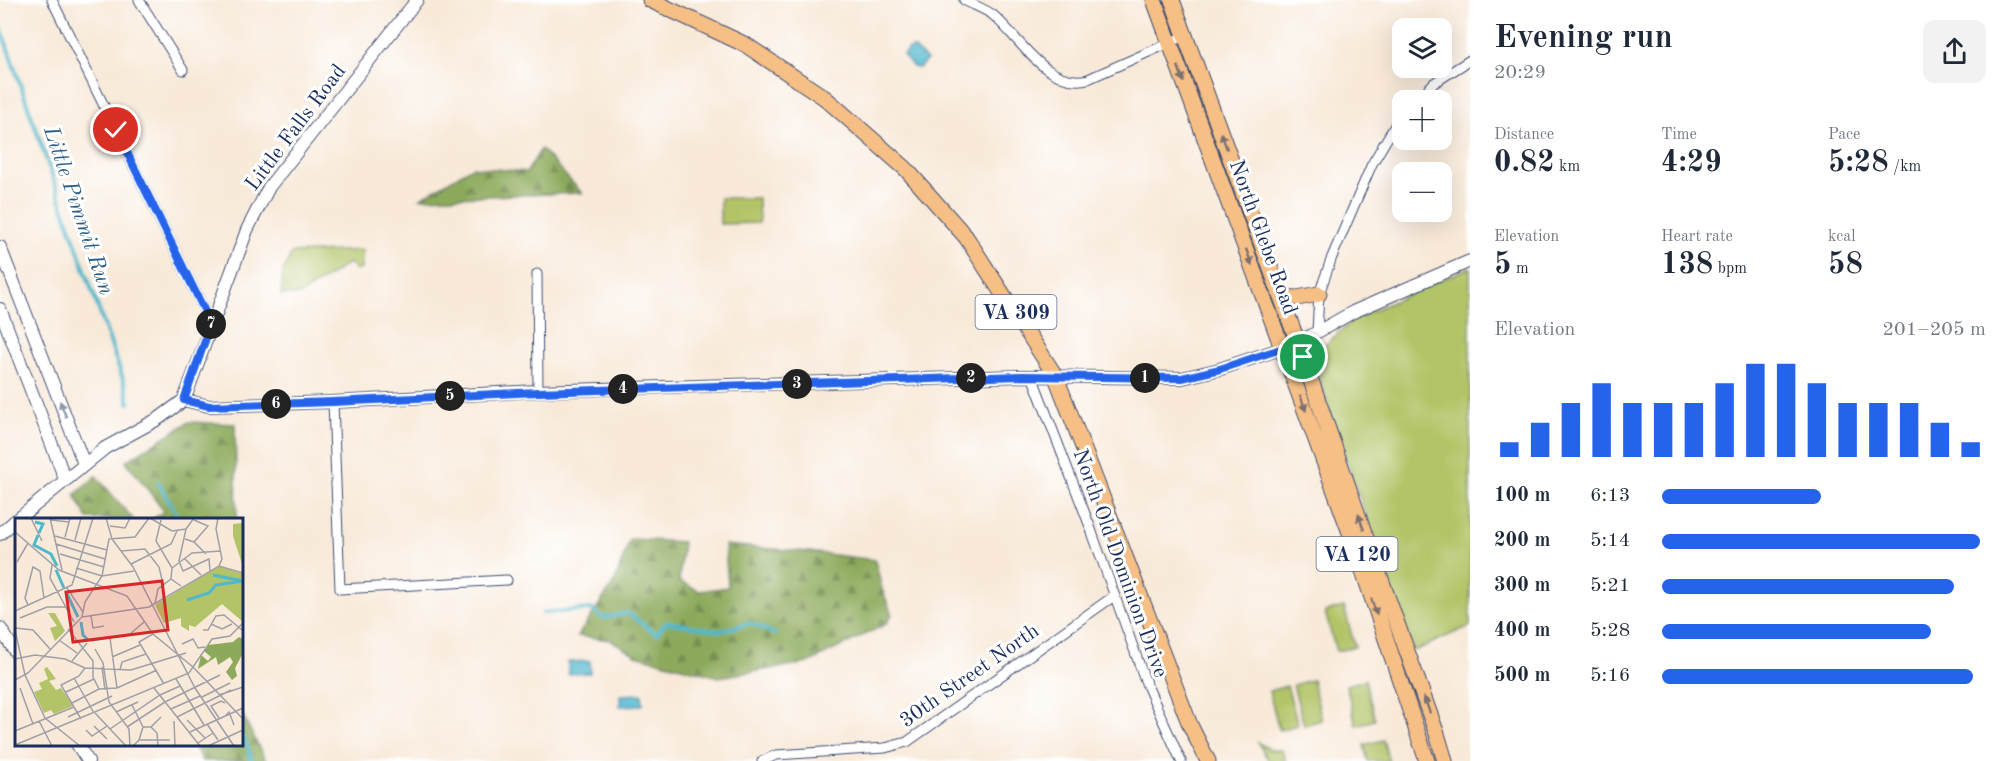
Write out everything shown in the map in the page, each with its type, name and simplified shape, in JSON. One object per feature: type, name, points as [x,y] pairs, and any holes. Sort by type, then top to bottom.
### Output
[{"type":"main road","name":"VA 309","points":[[650,0],[746,45],[803,82],[842,112],[905,168],[966,237],[1056,377],[1190,725],[1208,761]]},
{"type":"main road","name":"North Glebe Road","points":[[1154,0],[1352,538],[1427,761]]},
{"type":"main road","name":"North Glebe Road","points":[[1172,0],[1299,343],[1445,761]]},
{"type":"main road","points":[[1281,297],[1297,298],[1319,294]]},
{"type":"street","points":[[52,0],[211,324]]},
{"type":"street","points":[[140,0],[183,70]]},
{"type":"street","name":"Little Falls Road","points":[[184,400],[248,230],[269,187],[417,0]]},
{"type":"street","points":[[964,0],[992,14],[1049,71],[1063,79],[1079,81],[1088,78],[1185,36]]},
{"type":"street","points":[[1427,90],[1470,60]]},
{"type":"street","points":[[1317,332],[1319,294],[1372,164],[1392,130]]},
{"type":"street","points":[[0,247],[84,464]]},
{"type":"street","points":[[19,518],[105,447],[159,419],[184,400],[209,406],[538,392],[1032,376],[1182,378],[1220,369],[1299,343],[1353,312],[1470,261]]},
{"type":"street","points":[[537,274],[538,392]]},
{"type":"street","points":[[0,309],[65,479]]},
{"type":"street","name":"North Old Dominion Drive","points":[[1032,376],[1089,524],[1146,683],[1181,761]]},
{"type":"street","points":[[333,402],[340,589],[507,580]]},
{"type":"street","points":[[0,534],[15,522]]},
{"type":"street","name":"30th Street North","points":[[762,761],[776,755],[885,748],[908,742],[1114,596]]},
{"type":"street","points":[[0,628],[15,651]]},
{"type":"street","points":[[78,746],[88,761]]},
{"type":"green space","points":[[541,149],[582,193],[421,198],[472,167],[527,172]]},
{"type":"green space","points":[[720,198],[758,198],[759,223],[720,224]]},
{"type":"green space","points":[[363,250],[361,269],[356,270],[349,263],[300,295],[281,295],[283,271],[292,253]]},
{"type":"green space","points":[[1470,267],[1470,626],[1414,651],[1337,434],[1313,356],[1354,319]]},
{"type":"green space","points":[[189,422],[235,424],[237,518],[154,518],[164,511],[126,461]]},
{"type":"green space","points":[[96,476],[132,518],[87,518],[75,495]]},
{"type":"green space","points":[[630,539],[683,542],[679,581],[699,591],[728,587],[725,545],[875,560],[882,589],[892,615],[886,624],[808,663],[719,677],[636,655],[611,640],[578,636],[615,581]]},
{"type":"green space","points":[[1344,607],[1355,647],[1336,651],[1325,612]]},
{"type":"green space","points":[[1312,680],[1322,720],[1304,725],[1293,685]]},
{"type":"green space","points":[[1365,680],[1375,720],[1356,725],[1346,685]]},
{"type":"green space","points":[[1287,686],[1298,725],[1279,730],[1269,691]]},
{"type":"green space","points":[[243,716],[266,761],[202,761],[194,746],[243,746]]},
{"type":"green space","points":[[1383,740],[1389,761],[1368,761],[1364,745]]},
{"type":"green space","points":[[1258,743],[1272,750],[1282,750],[1286,761],[1269,761]]},
{"type":"water","points":[[914,48],[927,60],[919,68],[913,67],[903,55],[908,49]]},
{"type":"water","points":[[590,661],[590,673],[568,674],[568,662]]},
{"type":"water","points":[[642,694],[643,705],[620,706],[620,695]]},
{"type":"waterway","name":"Little Pimmit Run","points":[[0,26],[125,385],[129,403]]},
{"type":"waterway","name":"Little Pimmit Run","points":[[158,482],[177,518]]},
{"type":"waterway","points":[[543,613],[591,609],[603,618],[628,613],[656,634],[667,622],[720,631],[750,623],[775,634]]},
{"type":"waterway","name":"Little Pimmit Run","points":[[243,738],[252,761]]},
{"type":"route","points":[[116,130],[211,324],[184,400],[209,406],[538,392],[1021,376],[1182,378],[1220,369],[1299,343],[1303,357]]}]
